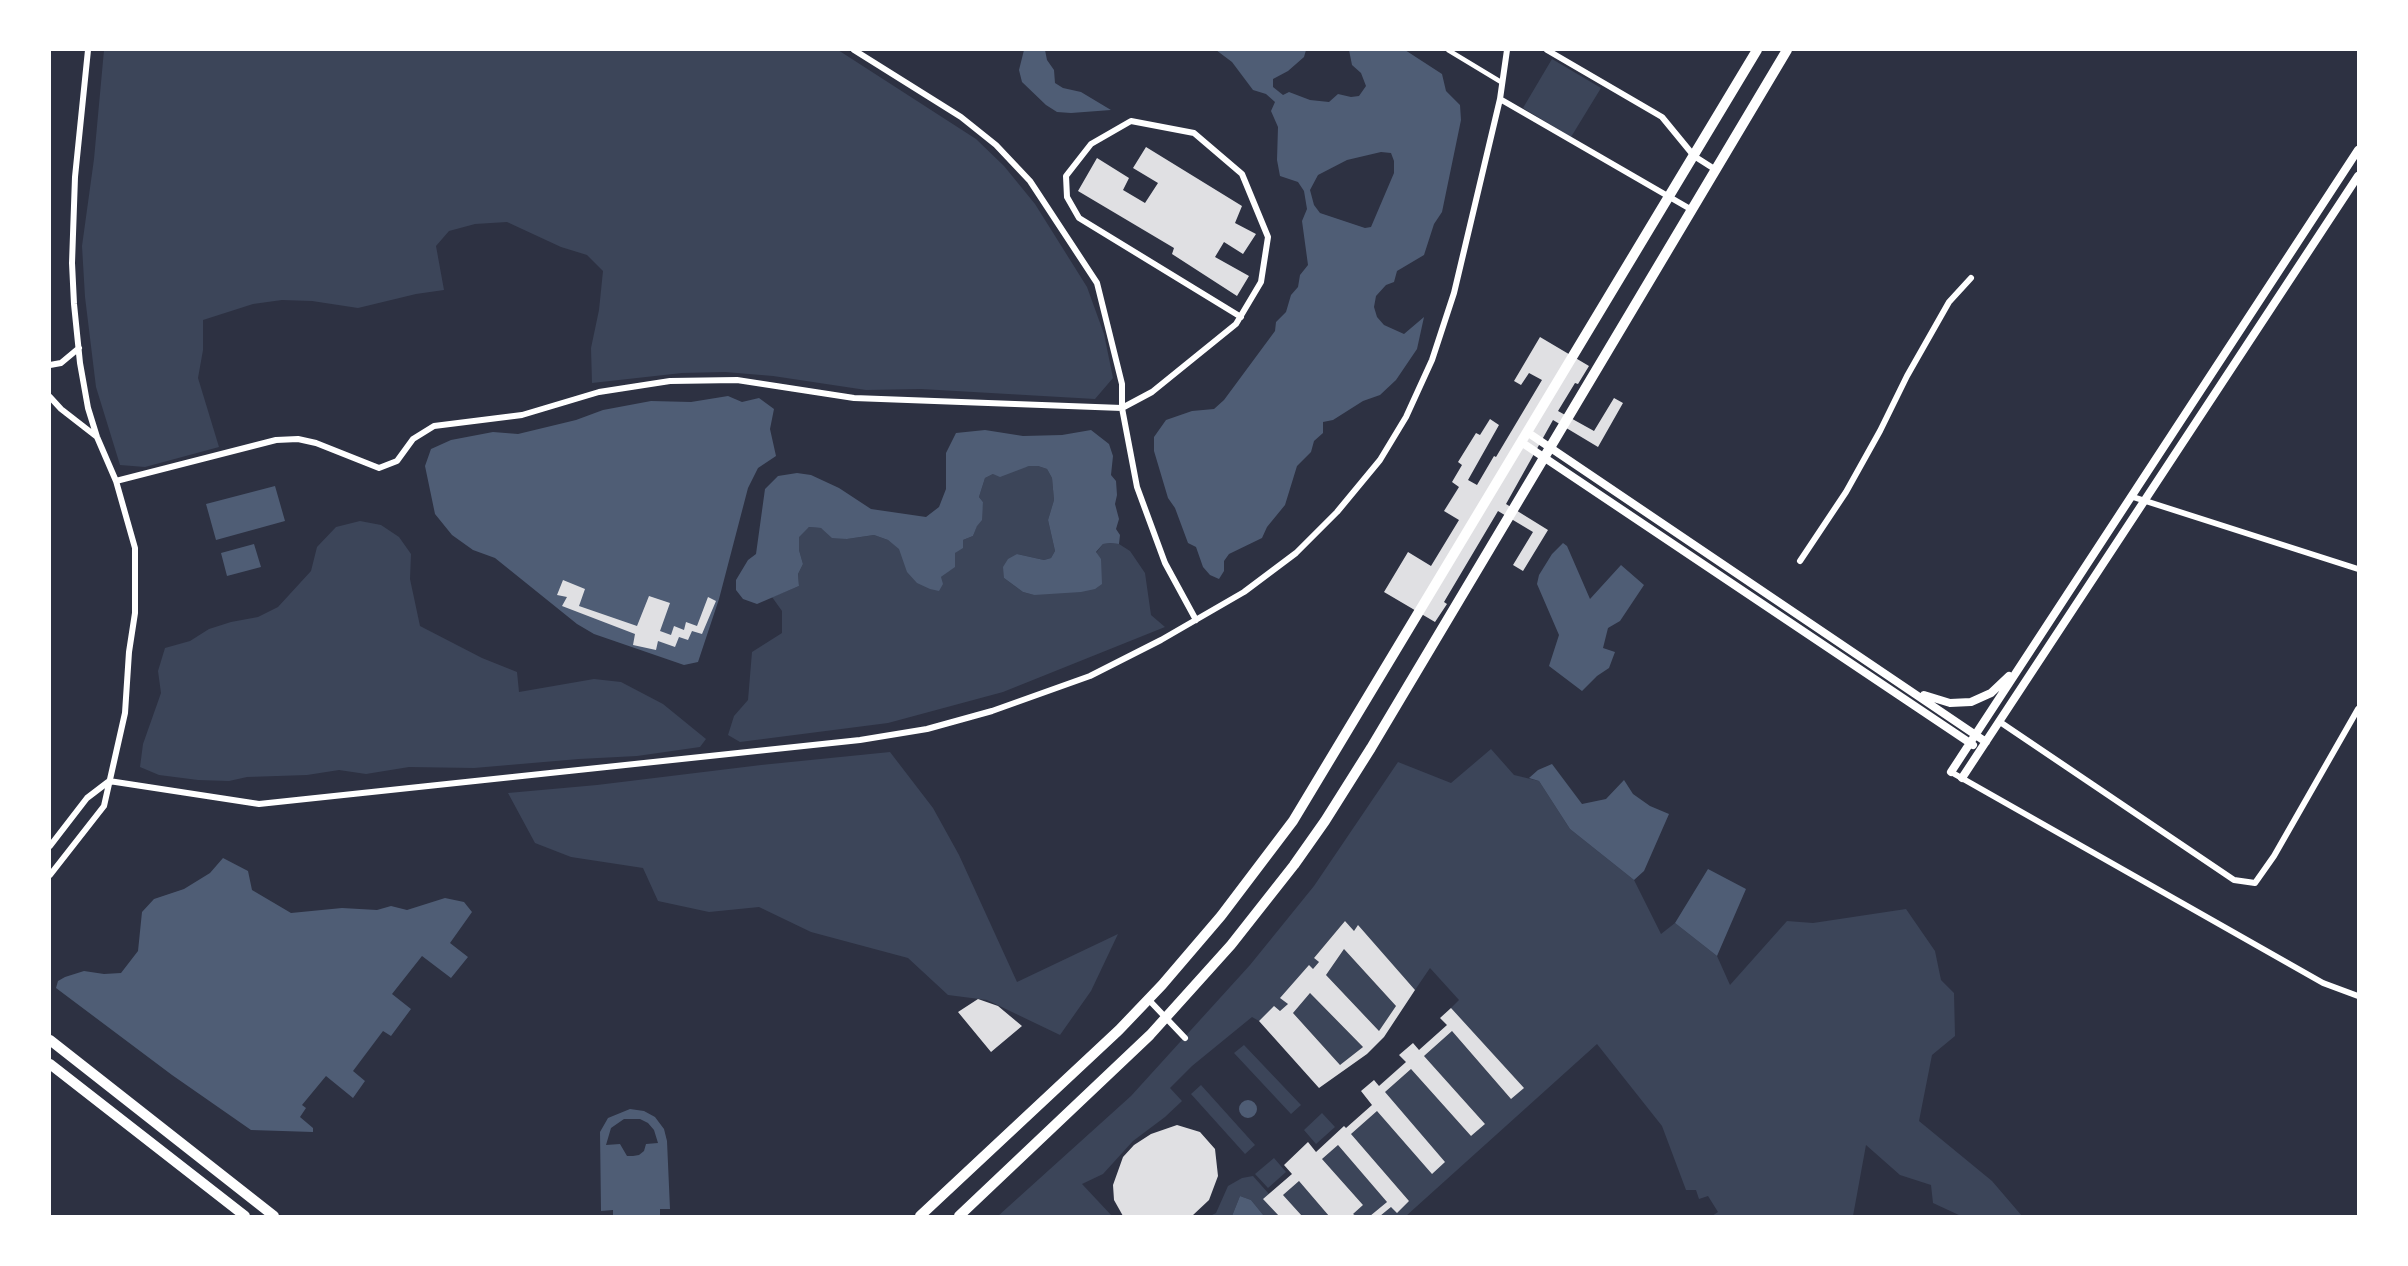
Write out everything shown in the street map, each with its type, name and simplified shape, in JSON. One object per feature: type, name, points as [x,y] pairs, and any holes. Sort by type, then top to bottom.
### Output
[{"type":"main road","points":[[920,1216],[1119,1030],[1149,999],[1221,916],[1293,821],[1757,50]]},
{"type":"main road","points":[[959,1216],[1111,1074],[1166,1018],[1250,921],[1325,821],[1788,50]]},
{"type":"main road","points":[[50,1040],[274,1216]]},
{"type":"main road","points":[[50,1064],[245,1216]]},
{"type":"street","points":[[50,875],[104,807],[125,713],[129,651],[135,613],[135,548],[116,481],[88,408],[79,348],[72,252],[78,140],[88,50]]},
{"type":"street","points":[[854,50],[961,117],[996,145],[1030,181],[1097,283],[1122,384],[1122,408],[1137,487],[1165,563],[1196,620]]},
{"type":"street","points":[[1448,50],[1501,82]]},
{"type":"street","points":[[50,846],[87,798],[109,781],[259,804],[860,740],[927,729],[992,711],[1090,676],[1161,640],[1244,592],[1296,553],[1337,512],[1372,468],[1406,417],[1432,360],[1454,293],[1500,99],[1507,50]]},
{"type":"street","points":[[1547,50],[1662,117],[1694,156],[1716,170]]},
{"type":"street","points":[[1500,99],[1692,210]]},
{"type":"street","points":[[116,481],[276,440],[316,443],[379,468],[396,461],[413,439],[434,426],[522,415],[599,392],[670,381],[737,380],[854,398],[1122,408],[1152,392],[1236,324],[1261,282],[1268,237],[1242,174],[1194,133],[1131,121],[1091,144],[1066,176],[1067,197],[1079,218],[1240,317]]},
{"type":"street","points":[[2358,150],[1951,772],[2323,983],[2358,996]]},
{"type":"street","points":[[1962,778],[2358,176]]},
{"type":"street","points":[[1800,561],[1846,492],[1880,431],[1907,375],[1950,302],[1971,278]]},
{"type":"street","points":[[50,364],[61,363],[79,348]]},
{"type":"street","points":[[50,397],[61,409],[98,437]]},
{"type":"street","points":[[1527,432],[1546,452],[1981,750]]},
{"type":"street","points":[[1521,442],[1546,452],[1986,741]]},
{"type":"street","points":[[2133,497],[2358,569]]},
{"type":"street","points":[[1910,690],[1950,703],[1979,700],[2002,685],[2028,655]]},
{"type":"street","points":[[2000,722],[2234,880],[2255,883],[2274,856],[2358,709]]},
{"type":"street","points":[[1149,999],[1185,1038]]},
{"type":"shaded area","points":[[104,50],[838,50],[976,139],[1004,166],[1035,204],[1087,287],[1104,334],[1113,378],[1095,399],[921,389],[866,390],[773,376],[725,372],[682,373],[592,383],[591,348],[599,310],[603,271],[587,255],[561,247],[507,222],[475,224],[449,231],[436,246],[444,290],[416,294],[358,308],[312,301],[282,300],[253,304],[203,320],[203,350],[198,378],[219,447],[145,467],[120,465],[96,387],[85,297],[82,246],[94,159]]},
{"type":"shaded area","points":[[1024,50],[1045,50],[1047,60],[1054,70],[1055,83],[1063,88],[1081,92],[1111,110],[1057,112],[1046,105],[1022,82],[1019,70]]},
{"type":"shaded area","points":[[1216,50],[1306,50],[1304,57],[1288,71],[1273,79],[1273,87],[1283,95],[1289,92],[1310,100],[1329,102],[1338,94],[1359,96],[1366,86],[1361,73],[1352,65],[1349,50],[1405,50],[1442,74],[1446,91],[1460,105],[1461,120],[1442,212],[1434,224],[1424,255],[1397,271],[1394,282],[1386,285],[1376,296],[1374,307],[1377,317],[1384,325],[1404,334],[1424,317],[1417,349],[1396,380],[1380,395],[1363,401],[1333,420],[1323,422],[1323,433],[1314,441],[1311,452],[1297,466],[1285,505],[1267,527],[1262,538],[1229,554],[1224,561],[1224,571],[1219,579],[1210,575],[1203,567],[1196,547],[1188,543],[1175,508],[1168,498],[1154,451],[1154,437],[1166,420],[1192,411],[1214,409],[1224,400],[1275,331],[1276,322],[1286,312],[1291,295],[1298,287],[1300,275],[1308,265],[1302,221],[1307,209],[1304,191],[1298,182],[1280,176],[1277,160],[1278,127],[1271,111],[1275,102],[1266,94],[1253,90],[1232,62]],"holes":[[[1381,152],[1391,153],[1394,173],[1371,227],[1365,228],[1320,213],[1314,205],[1310,190],[1318,175],[1347,160]]]},
{"type":"shaded area","points":[[1552,59],[1601,88],[1571,137],[1523,108]]},
{"type":"shaded area","points":[[728,396],[742,402],[759,398],[774,409],[770,429],[776,456],[758,468],[748,488],[719,599],[698,662],[684,665],[594,634],[577,624],[495,558],[473,550],[452,535],[435,514],[425,466],[431,449],[451,440],[493,432],[518,434],[576,420],[603,410],[651,401],[691,402]]},
{"type":"shaded area","points":[[985,430],[1023,436],[1062,435],[1091,430],[1109,444],[1113,456],[1111,475],[1116,481],[1115,504],[1119,519],[1116,529],[1120,535],[1119,544],[1103,544],[1096,552],[1101,559],[1102,584],[1095,589],[1081,592],[1034,595],[1023,592],[1004,578],[1003,567],[1008,559],[1017,554],[1044,560],[1051,558],[1055,551],[1048,520],[1054,500],[1052,478],[1047,469],[1029,466],[1000,477],[993,474],[985,478],[979,497],[983,502],[982,520],[973,536],[963,540],[963,548],[955,553],[955,567],[941,577],[943,584],[939,591],[917,583],[907,572],[899,549],[888,540],[874,535],[847,539],[832,538],[821,528],[809,527],[799,537],[799,550],[803,564],[798,574],[799,586],[757,604],[743,599],[736,590],[736,580],[748,560],[756,554],[765,489],[778,476],[797,473],[811,475],[839,488],[871,509],[926,517],[939,507],[946,489],[946,453],[956,433]]},
{"type":"shaded area","points":[[1029,466],[1047,469],[1052,478],[1054,500],[1048,520],[1055,551],[1051,558],[1044,560],[1017,554],[1004,578],[1023,592],[1034,595],[1096,553],[1103,544],[1119,544],[1130,551],[1145,573],[1151,615],[1165,627],[1003,692],[888,723],[740,742],[728,735],[734,716],[748,700],[752,652],[782,633],[782,611],[772,597],[799,586],[798,574],[803,564],[799,550],[799,536],[809,527],[821,528],[847,539],[874,535],[888,540],[941,577],[954,567],[955,553],[963,540],[973,536],[981,514],[983,502],[979,497],[985,478]]},
{"type":"shaded area","points":[[275,486],[285,521],[216,540],[206,504]]},
{"type":"shaded area","points":[[360,521],[381,525],[399,537],[411,554],[410,579],[420,626],[482,658],[517,672],[519,692],[594,679],[621,682],[663,704],[706,739],[700,747],[637,756],[474,768],[409,767],[366,774],[339,770],[307,775],[247,777],[229,781],[159,775],[140,767],[143,744],[161,693],[158,671],[165,648],[190,641],[209,629],[258,617],[278,607],[311,571],[317,547],[336,527]]},
{"type":"shaded area","points":[[1563,543],[1567,546],[1590,599],[1621,565],[1644,585],[1620,621],[1608,628],[1603,648],[1615,652],[1609,668],[1582,691],[1549,666],[1559,635],[1537,584],[1539,575],[1552,554]]},
{"type":"shaded area","points":[[254,544],[261,567],[227,576],[221,553]]},
{"type":"shaded area","points":[[1491,749],[1514,775],[1539,781],[1570,829],[1634,880],[1661,934],[1675,923],[1717,956],[1730,985],[1787,921],[1813,923],[1906,909],[1935,951],[1941,980],[1954,993],[1955,1036],[1932,1055],[1919,1121],[1992,1181],[2022,1216],[1961,1216],[1933,1203],[1931,1185],[1900,1175],[1866,1145],[1853,1216],[1712,1216],[1718,1212],[1708,1196],[1699,1199],[1696,1190],[1686,1190],[1662,1126],[1597,1044],[1406,1216],[1380,1216],[1391,1207],[1409,1201],[1351,1134],[1377,1111],[1385,1092],[1411,1069],[1471,1136],[1485,1124],[1424,1056],[1452,1031],[1511,1099],[1451,1008],[1459,1000],[1430,968],[1415,990],[1358,926],[1354,931],[1345,921],[1314,958],[1319,962],[1313,969],[1309,966],[1281,998],[1288,1004],[1280,1011],[1274,1007],[1259,1021],[1252,1017],[1192,1066],[1170,1088],[1182,1101],[1133,1141],[1103,1174],[1082,1184],[1112,1216],[998,1216],[1131,1096],[1250,965],[1314,886],[1398,762],[1451,783]]},
{"type":"shaded area","points":[[890,752],[933,808],[959,855],[1017,982],[1118,934],[1091,991],[1060,1035],[987,1000],[948,995],[908,958],[811,932],[759,907],[709,912],[658,901],[643,868],[571,857],[535,843],[508,793],[597,785]]},
{"type":"shaded area","points":[[1552,764],[1582,804],[1606,799],[1624,780],[1633,794],[1650,806],[1669,814],[1644,871],[1634,880],[1570,829],[1539,781],[1529,778],[1538,770]]},
{"type":"shaded area","points":[[223,858],[248,871],[252,890],[291,913],[342,908],[377,910],[391,906],[407,910],[445,898],[464,902],[472,912],[450,943],[468,957],[451,978],[422,956],[392,994],[411,1009],[391,1036],[383,1031],[353,1071],[365,1081],[353,1098],[326,1076],[302,1105],[306,1108],[300,1117],[313,1128],[313,1132],[251,1130],[172,1075],[56,988],[58,981],[84,971],[104,974],[121,973],[138,951],[142,912],[154,899],[184,889],[210,873]]},
{"type":"shaded area","points":[[1708,869],[1746,889],[1717,956],[1675,923]]},
{"type":"shaded area","points":[[1344,949],[1396,1006],[1379,1031],[1326,975]]},
{"type":"shaded area","points":[[1310,993],[1363,1047],[1340,1065],[1293,1013]]},
{"type":"shaded area","points":[[1244,1045],[1301,1105],[1291,1114],[1234,1053]]},
{"type":"shaded area","points":[[1201,1085],[1255,1145],[1245,1154],[1191,1094]]},
{"type":"shaded area","points":[[1248,1100],[1256,1105],[1257,1109],[1252,1117],[1248,1118],[1240,1113],[1239,1109],[1244,1101]]},
{"type":"shaded area","points":[[630,1109],[644,1111],[655,1117],[664,1129],[667,1141],[670,1209],[660,1209],[660,1216],[613,1216],[613,1210],[601,1211],[600,1132],[608,1118]],"holes":[[[624,1119],[640,1119],[654,1130],[658,1143],[646,1144],[644,1151],[633,1156],[627,1156],[620,1144],[606,1145],[611,1128]]]},
{"type":"shaded area","points":[[1322,1113],[1335,1127],[1316,1144],[1304,1130]]},
{"type":"shaded area","points":[[1338,1145],[1387,1202],[1370,1216],[1353,1214],[1363,1205],[1322,1159]]},
{"type":"shaded area","points":[[1274,1158],[1286,1172],[1268,1188],[1255,1174]]},
{"type":"shaded area","points":[[1253,1176],[1269,1194],[1264,1199],[1279,1216],[1264,1216],[1251,1200],[1240,1196],[1232,1216],[1210,1216],[1216,1213],[1228,1186],[1242,1178]]},
{"type":"shaded area","points":[[1299,1181],[1329,1216],[1302,1216],[1283,1195]]},
{"type":"shaded area","points":[[1240,1196],[1251,1200],[1264,1216],[1232,1216]]},
{"type":"building","points":[[1146,147],[1242,206],[1235,223],[1256,234],[1243,254],[1224,242],[1215,257],[1249,276],[1237,296],[1172,254],[1174,248],[1078,191],[1097,158],[1129,178],[1123,190],[1145,203],[1158,183],[1133,168]]},
{"type":"building","points":[[1540,337],[1589,366],[1578,384],[1575,383],[1558,411],[1594,431],[1614,398],[1623,403],[1598,447],[1553,420],[1506,504],[1548,530],[1523,571],[1513,565],[1533,532],[1498,511],[1444,602],[1447,604],[1435,622],[1384,592],[1408,552],[1431,566],[1459,520],[1444,511],[1459,487],[1452,482],[1462,465],[1458,462],[1476,433],[1480,435],[1490,419],[1499,425],[1468,480],[1477,485],[1542,380],[1529,373],[1521,385],[1514,381]]},
{"type":"building","points":[[563,580],[585,589],[579,606],[637,626],[649,596],[670,603],[660,631],[671,635],[674,626],[684,630],[686,622],[697,626],[708,597],[716,601],[702,634],[692,631],[688,640],[679,637],[675,647],[658,641],[656,650],[633,645],[635,634],[562,606],[567,597],[557,595]]},
{"type":"building","points":[[1345,921],[1354,931],[1358,925],[1415,990],[1384,1037],[1367,1054],[1319,1088],[1259,1021],[1274,1006],[1280,1011],[1288,1004],[1280,998],[1309,965],[1313,969],[1319,962],[1314,958]],"holes":[[[1344,949],[1396,1006],[1379,1031],[1326,975]],[[1310,993],[1363,1047],[1340,1065],[1293,1013]]]},
{"type":"building","points":[[978,999],[998,1006],[1022,1026],[991,1052],[958,1012]]},
{"type":"building","points":[[1451,1008],[1524,1088],[1511,1099],[1452,1031],[1424,1056],[1485,1124],[1471,1136],[1411,1069],[1385,1092],[1445,1162],[1432,1174],[1377,1111],[1351,1134],[1409,1201],[1397,1213],[1391,1207],[1380,1216],[1370,1216],[1387,1202],[1338,1145],[1322,1159],[1363,1205],[1353,1214],[1356,1216],[1329,1216],[1299,1181],[1283,1195],[1302,1216],[1279,1216],[1263,1199],[1292,1174],[1284,1165],[1308,1142],[1316,1152],[1344,1126],[1346,1128],[1372,1105],[1361,1091],[1374,1080],[1379,1086],[1406,1062],[1399,1055],[1413,1043],[1419,1050],[1447,1025],[1440,1018]]},
{"type":"building","points":[[1177,1125],[1200,1132],[1215,1149],[1218,1176],[1209,1200],[1192,1216],[1123,1216],[1114,1200],[1113,1185],[1123,1157],[1134,1145],[1151,1134]]}]
